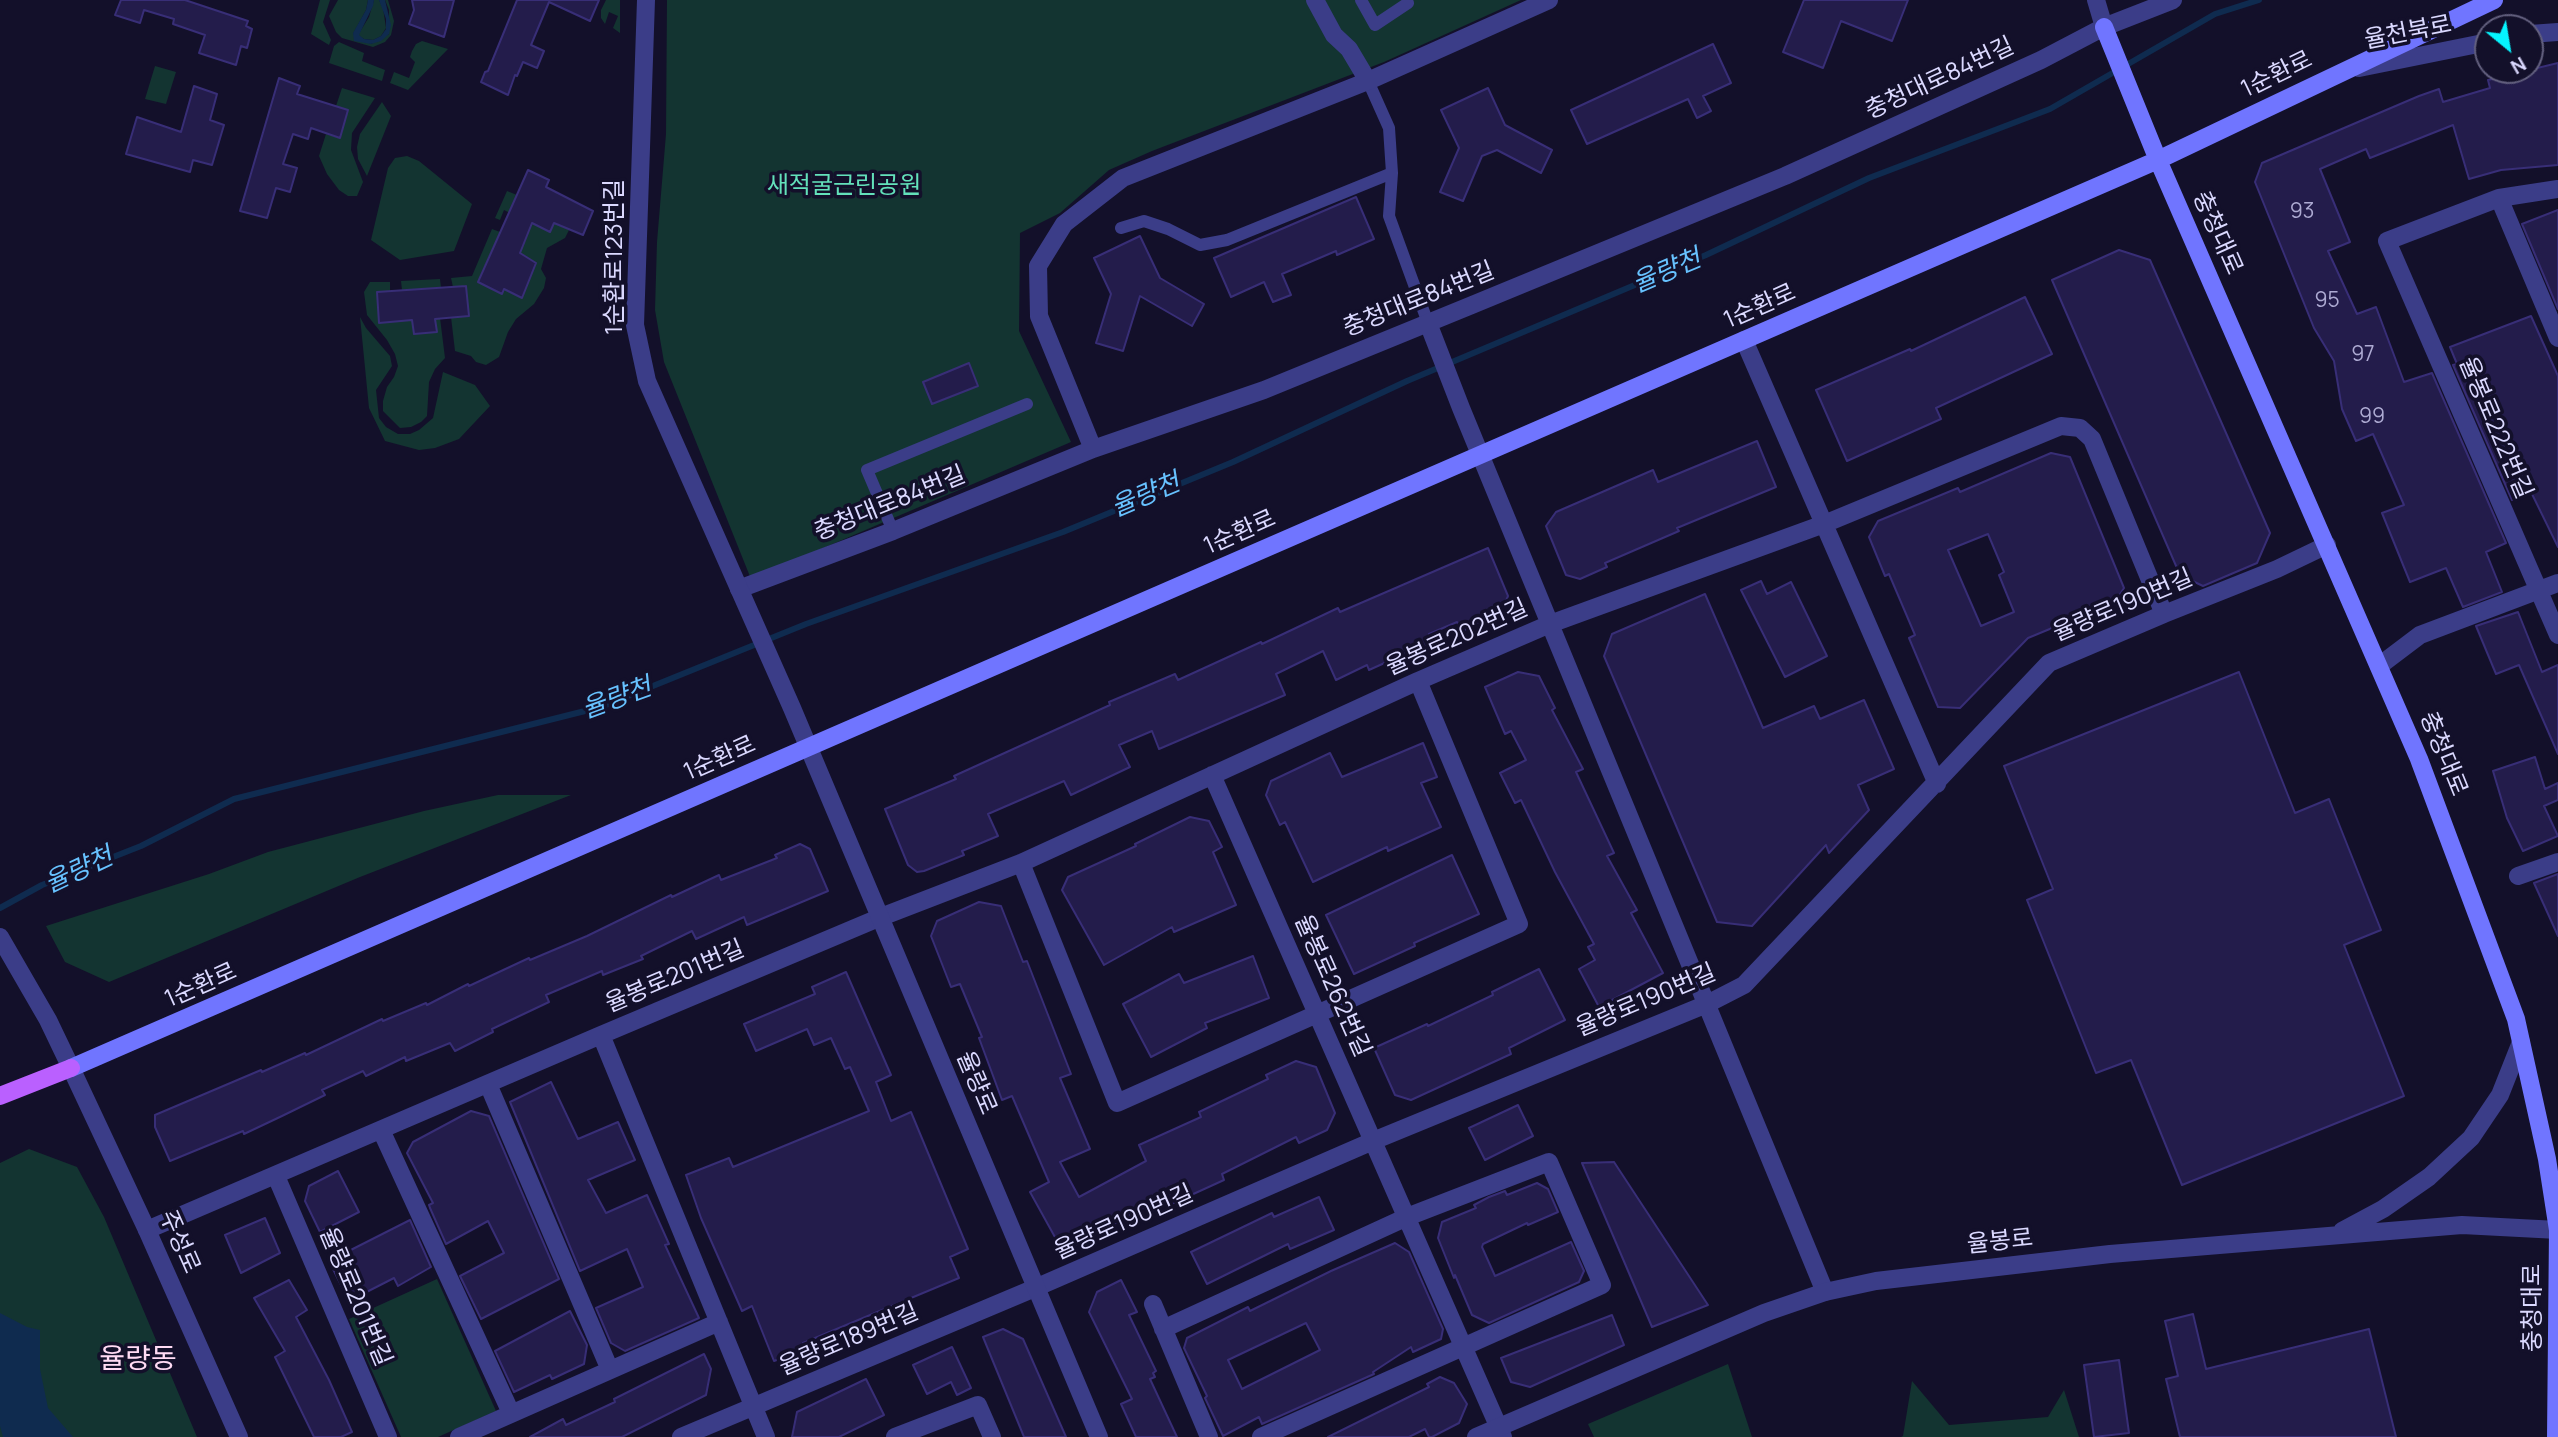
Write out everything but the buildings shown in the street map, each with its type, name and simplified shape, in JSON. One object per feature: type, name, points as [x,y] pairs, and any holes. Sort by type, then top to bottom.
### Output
[{"type":"main road","name":"1순환로","points":[[0,1097],[2158,160],[2494,0]]},
{"type":"main road","name":"충청대로","points":[[2104,27],[2158,160],[2419,758],[2516,1018],[2547,1159],[2558,1230],[2556,1437]]},
{"type":"street","name":"1순환로123번길","points":[[646,0],[635,325],[647,381],[792,708]]},
{"type":"street","points":[[1315,0],[1334,35],[1349,49],[1367,82]]},
{"type":"street","points":[[1093,449],[1039,316],[1038,267],[1064,224],[1123,178],[1367,82],[1549,0]]},
{"type":"street","points":[[2096,0],[2104,27]]},
{"type":"street","name":"충청대로84번길","points":[[739,589],[893,531],[1093,449],[1264,390],[1428,323],[1785,176],[2041,60],[2104,27],[2173,0]]},
{"type":"street","name":"율천북로","points":[[2338,73],[2474,45]]},
{"type":"street","points":[[2558,189],[2499,198],[2558,338]]},
{"type":"street","name":"율봉로222번길","points":[[2499,198],[2387,241],[2558,635]]},
{"type":"street","points":[[1428,323],[1825,1293]]},
{"type":"street","points":[[1744,340],[1937,783]]},
{"type":"street","name":"율봉로202번길","points":[[881,917],[1021,863],[1418,681],[1550,624],[1824,524],[2061,426],[2080,428],[2092,439],[2164,614]]},
{"type":"street","name":"율량로190번길","points":[[1035,1288],[1373,1141],[1707,1004],[1744,985],[2049,663],[2277,569],[2328,545]]},
{"type":"street","points":[[2379,666],[2420,635],[2558,583]]},
{"type":"street","points":[[1021,863],[1117,1104],[1519,924],[1418,681]]},
{"type":"street","name":"율량로","points":[[792,708],[1099,1437]]},
{"type":"street","name":"율봉로262번길","points":[[1212,775],[1501,1432]]},
{"type":"street","points":[[2518,876],[2558,862]]},
{"type":"street","name":"율봉로201번길","points":[[147,1230],[881,917]]},
{"type":"street","name":"주성로","points":[[4,944],[48,1020],[71,1068],[239,1437]]},
{"type":"street","points":[[601,1035],[766,1437]]},
{"type":"street","points":[[2333,1236],[2383,1209],[2417,1185],[2471,1138],[2500,1095],[2521,1042]]},
{"type":"street","points":[[488,1084],[610,1370]]},
{"type":"street","points":[[381,1130],[511,1413]]},
{"type":"street","points":[[1163,1329],[1407,1217],[1549,1162],[1602,1285],[1261,1437]]},
{"type":"street","name":"율량로201번길","points":[[276,1176],[388,1437]]},
{"type":"street","name":"율봉로","points":[[1476,1437],[1501,1432],[1764,1313],[1825,1293],[1876,1281],[2110,1254],[2462,1225],[2558,1230]]},
{"type":"street","name":"율량로189번길","points":[[681,1437],[1035,1288]]},
{"type":"street","points":[[1153,1304],[1209,1437]]},
{"type":"street","points":[[459,1437],[719,1322]]},
{"type":"street","points":[[895,1437],[978,1405],[992,1437]]},
{"type":"lane","points":[[1361,0],[1376,25],[1409,1]]},
{"type":"lane","points":[[1367,82],[1390,128],[1392,173],[1389,216],[1428,323]]},
{"type":"lane","points":[[1121,228],[1144,221],[1168,229],[1200,245],[1227,240],[1392,173]]},
{"type":"lane","points":[[893,531],[867,470],[1027,404]]},
{"type":"green space","points":[[320,0],[330,0],[323,22],[331,40],[329,45],[311,34]]},
{"type":"green space","points":[[338,0],[368,0],[366,10],[353,34],[371,44],[389,34],[389,10],[385,0],[388,0],[394,21],[391,35],[385,42],[373,47],[342,38],[336,32],[329,16]]},
{"type":"green space","points":[[374,0],[379,0],[383,8],[386,28],[381,36],[373,40],[364,39],[358,35],[369,17]]},
{"type":"green space","points":[[606,0],[620,0],[620,33],[613,28],[618,16],[609,12],[605,24],[601,18],[601,10]]},
{"type":"green space","name":"새적굴근린공원","points":[[667,0],[1521,0],[1384,62],[1109,170],[1060,213],[1020,233],[1019,331],[1071,442],[751,579],[664,362],[655,310],[657,242],[666,134]]},
{"type":"green space","points":[[422,41],[448,49],[408,90],[390,83],[394,72],[409,78],[415,62],[410,57],[412,51],[416,44]]},
{"type":"green space","points":[[339,42],[364,53],[362,61],[385,70],[382,81],[329,63],[334,46]]},
{"type":"green space","points":[[155,66],[176,72],[166,104],[145,99]]},
{"type":"green space","points":[[342,88],[375,98],[352,133],[351,150],[363,182],[357,196],[348,196],[339,190],[327,174],[319,156],[326,134],[339,138],[336,106]]},
{"type":"green space","points":[[382,102],[391,116],[367,176],[358,159],[357,147],[360,134]]},
{"type":"green space","points":[[407,156],[419,161],[472,204],[454,251],[400,260],[371,240],[388,168],[395,158]]},
{"type":"green space","points":[[507,191],[517,195],[510,213],[504,210],[500,220],[495,218]]},
{"type":"green space","points":[[532,223],[550,232],[554,223],[569,230],[565,238],[547,248],[541,269],[546,278],[544,288],[534,304],[516,319],[499,357],[486,365],[476,362],[471,356],[455,351],[451,317],[451,278],[472,276],[492,229],[500,232],[480,276],[486,279],[484,285],[502,293],[504,289],[522,297],[536,264],[520,253]]},
{"type":"green space","points":[[440,279],[441,288],[402,290],[401,281]]},
{"type":"green space","points":[[370,282],[390,282],[390,291],[377,292],[379,323],[412,320],[414,333],[437,332],[435,319],[440,318],[445,358],[435,369],[429,382],[427,416],[411,427],[400,428],[383,411],[387,387],[398,366],[387,340],[367,315],[364,292]]},
{"type":"green space","points":[[360,317],[390,356],[392,366],[376,390],[379,418],[386,427],[398,434],[410,434],[433,418],[443,372],[475,385],[490,406],[459,439],[435,448],[419,450],[385,441],[369,408]]},
{"type":"green space","points":[[498,795],[571,795],[360,877],[109,982],[65,962],[46,926],[209,874],[268,852],[424,811]]},
{"type":"green space","points":[[29,1149],[77,1167],[104,1217],[197,1437],[0,1437],[0,1163]]},
{"type":"green space","points":[[437,1279],[496,1411],[438,1437],[401,1437],[349,1319]]},
{"type":"green space","points":[[1728,1364],[1752,1437],[1594,1437],[1588,1424]]},
{"type":"green space","points":[[1912,1381],[1949,1425],[2048,1417],[2064,1390],[2079,1437],[1901,1437]]},
{"type":"water","points":[[368,0],[374,0],[373,6],[359,35],[373,40],[381,36],[386,29],[386,19],[379,0],[385,0],[391,25],[389,34],[381,41],[371,44],[354,41],[353,33],[366,10]]},
{"type":"water","points":[[0,1313],[27,1327],[40,1330],[40,1369],[48,1408],[73,1437],[3,1437],[0,1426]]},
{"type":"waterway","name":"율량천","points":[[0,908],[42,885],[141,846],[234,799],[601,707],[806,624],[1063,532],[1233,462],[1407,381],[1706,255],[1869,178],[2050,109],[2215,14],[2259,0]]},
{"type":"district","name":"율량동","points":[[138,1360]]}]
